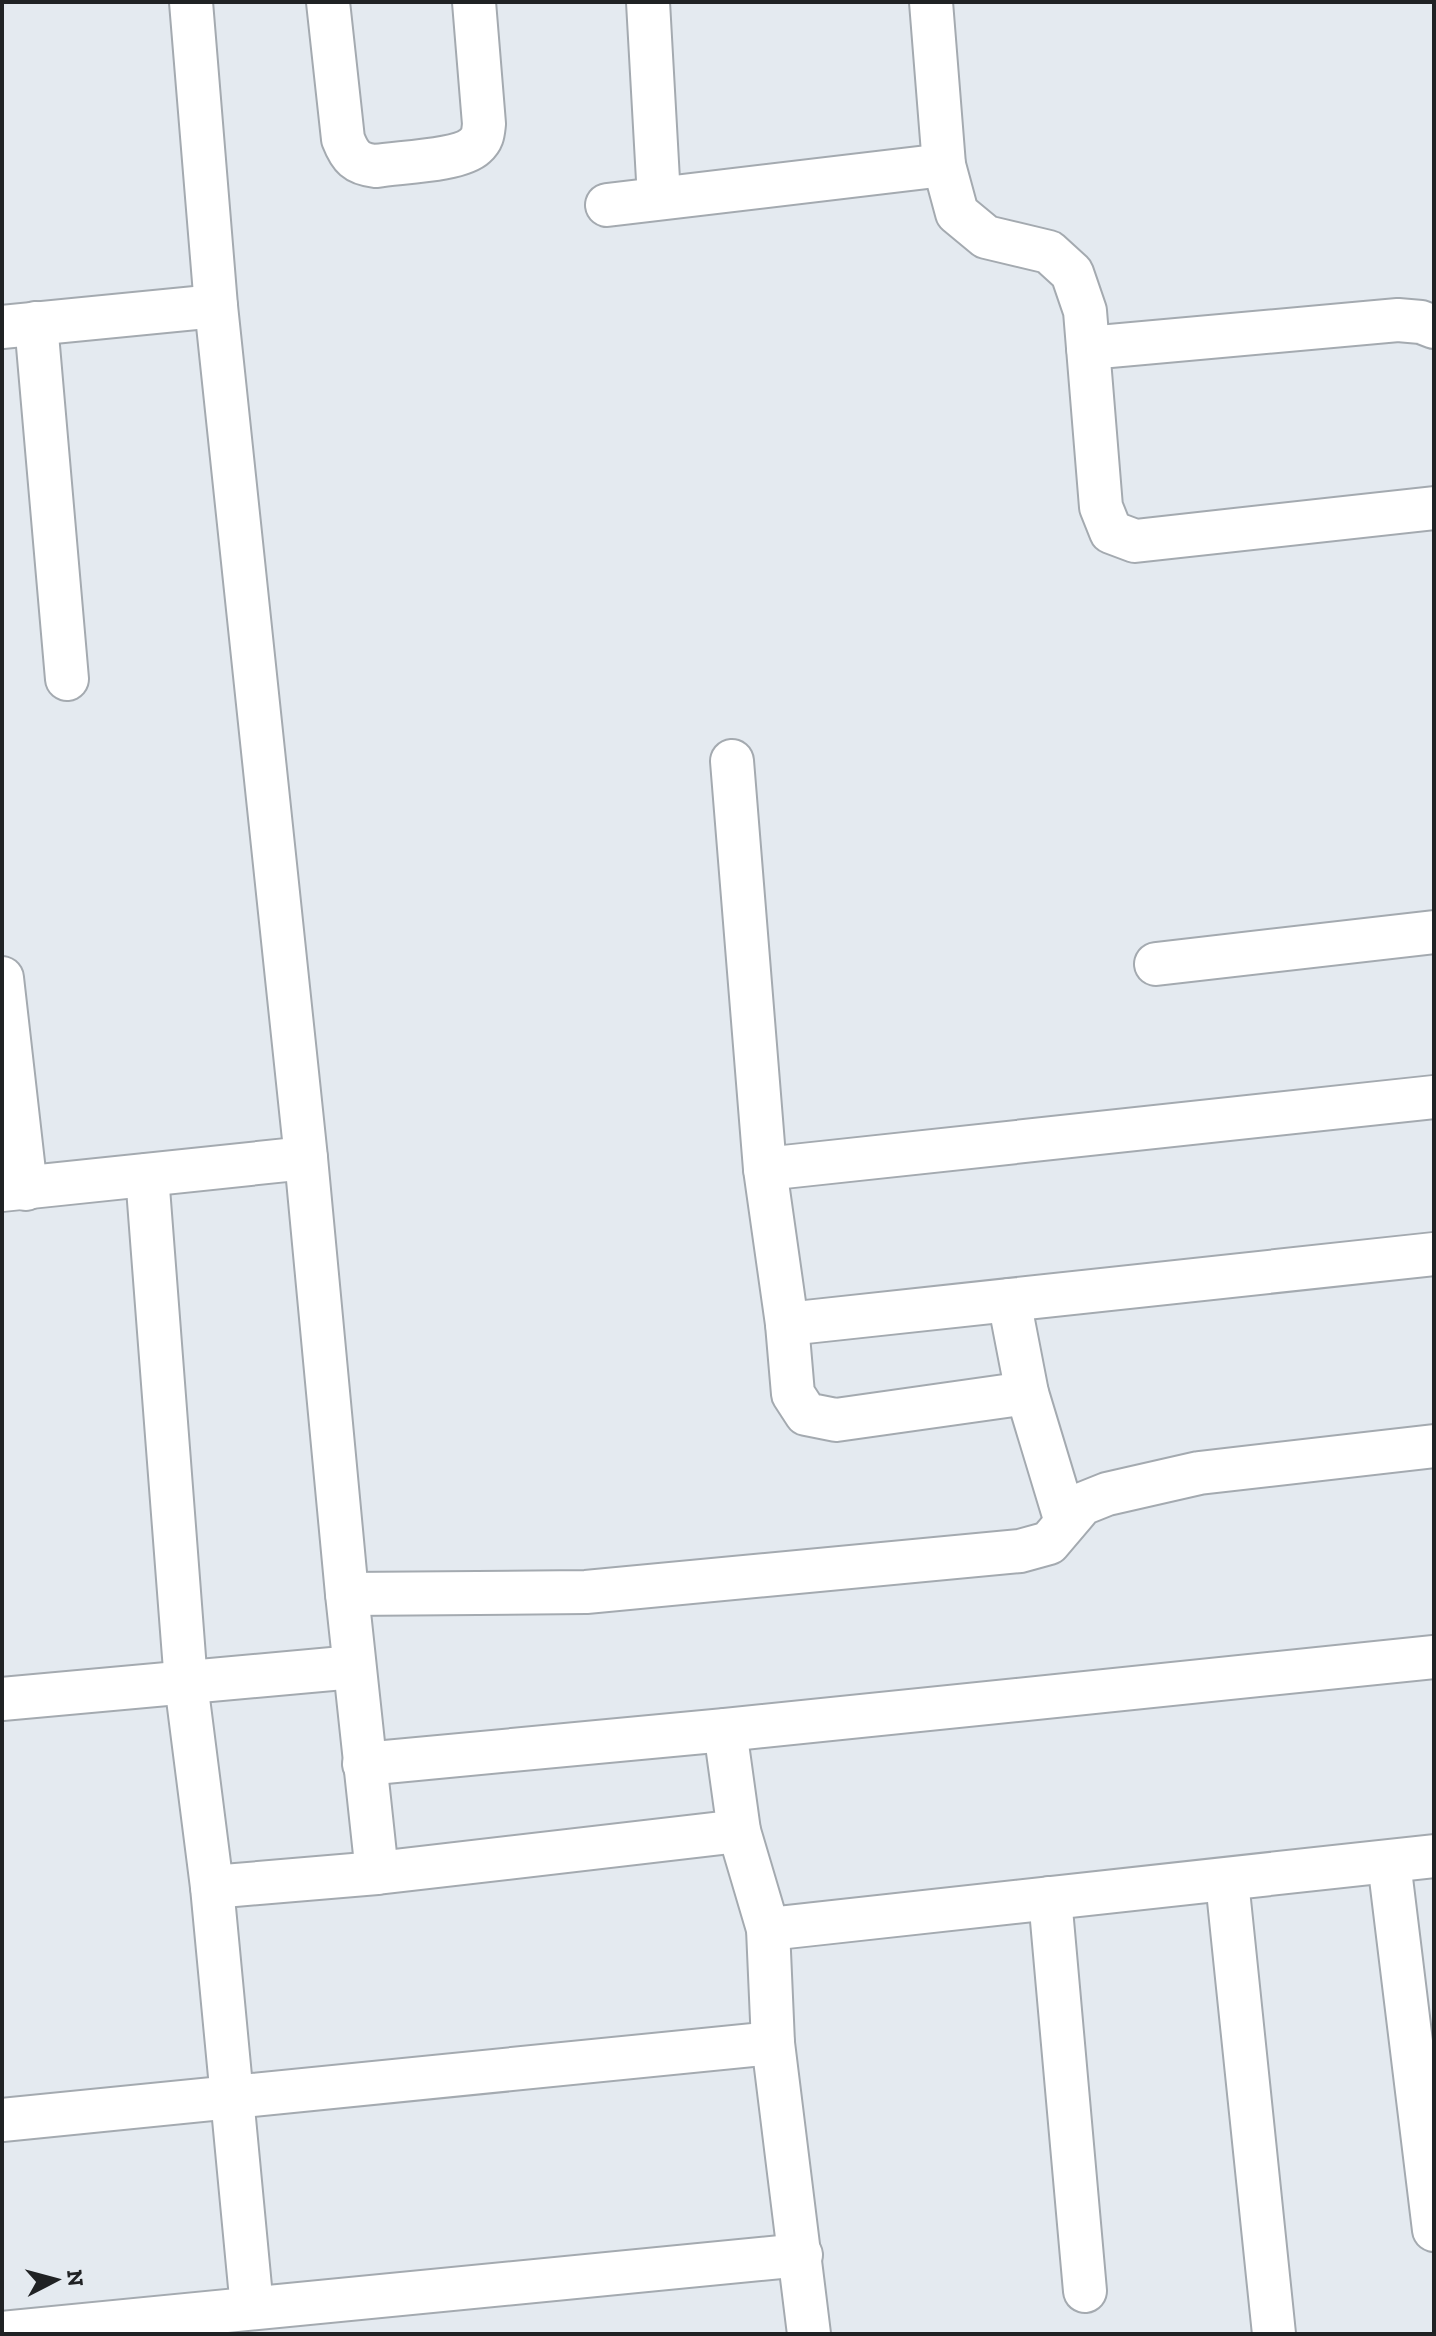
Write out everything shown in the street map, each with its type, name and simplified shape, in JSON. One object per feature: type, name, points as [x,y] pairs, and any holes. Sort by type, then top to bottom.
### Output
[{"type":"street","points":[[191,2],[216,306],[306,1158],[354,1667],[377,1873]]},
{"type":"street","points":[[328,2],[343,139],[350,156],[363,165],[376,166],[454,155],[472,149],[482,138],[484,124],[474,2]]},
{"type":"street","points":[[648,2],[659,198]]},
{"type":"street","points":[[931,2],[944,165],[957,213],[986,237],[1049,252],[1072,273],[1085,311],[1101,507],[1111,532],[1135,541],[1434,508]]},
{"type":"street","points":[[607,205],[944,165]]},
{"type":"street","points":[[67,679],[19,325],[216,306]]},
{"type":"street","points":[[1088,348],[1398,320],[1421,322],[1434,327]]},
{"type":"street","points":[[732,761],[765,1169],[787,1324],[793,1394],[806,1414],[836,1420],[1027,1393]]},
{"type":"street","points":[[1156,964],[1434,932]]},
{"type":"street","points":[[2,978],[14,1190],[306,1158]]},
{"type":"street","points":[[765,1169],[1434,1097]]},
{"type":"street","points":[[147,1175],[186,1683],[212,1887],[252,2308]]},
{"type":"street","points":[[787,1324],[1434,1254]]},
{"type":"street","points":[[1009,1300],[1027,1393],[1066,1522]]},
{"type":"street","points":[[347,1594],[586,1592],[1020,1551],[1049,1543],[1082,1504],[1107,1494],[1199,1473],[1434,1446]]},
{"type":"street","points":[[364,1764],[1434,1657]]},
{"type":"street","points":[[2,1699],[354,1667]]},
{"type":"street","points":[[725,1730],[739,1831],[768,1929],[773,2043],[809,2334]]},
{"type":"street","points":[[212,1887],[377,1873],[739,1831]]},
{"type":"street","points":[[768,1929],[1434,1856]]},
{"type":"street","points":[[1389,1862],[1434,2230]]},
{"type":"street","points":[[1227,1881],[1274,2334]]},
{"type":"street","points":[[1050,1898],[1085,2291]]},
{"type":"street","points":[[2,2120],[773,2043]]},
{"type":"street","points":[[2,2333],[801,2255]]}]
